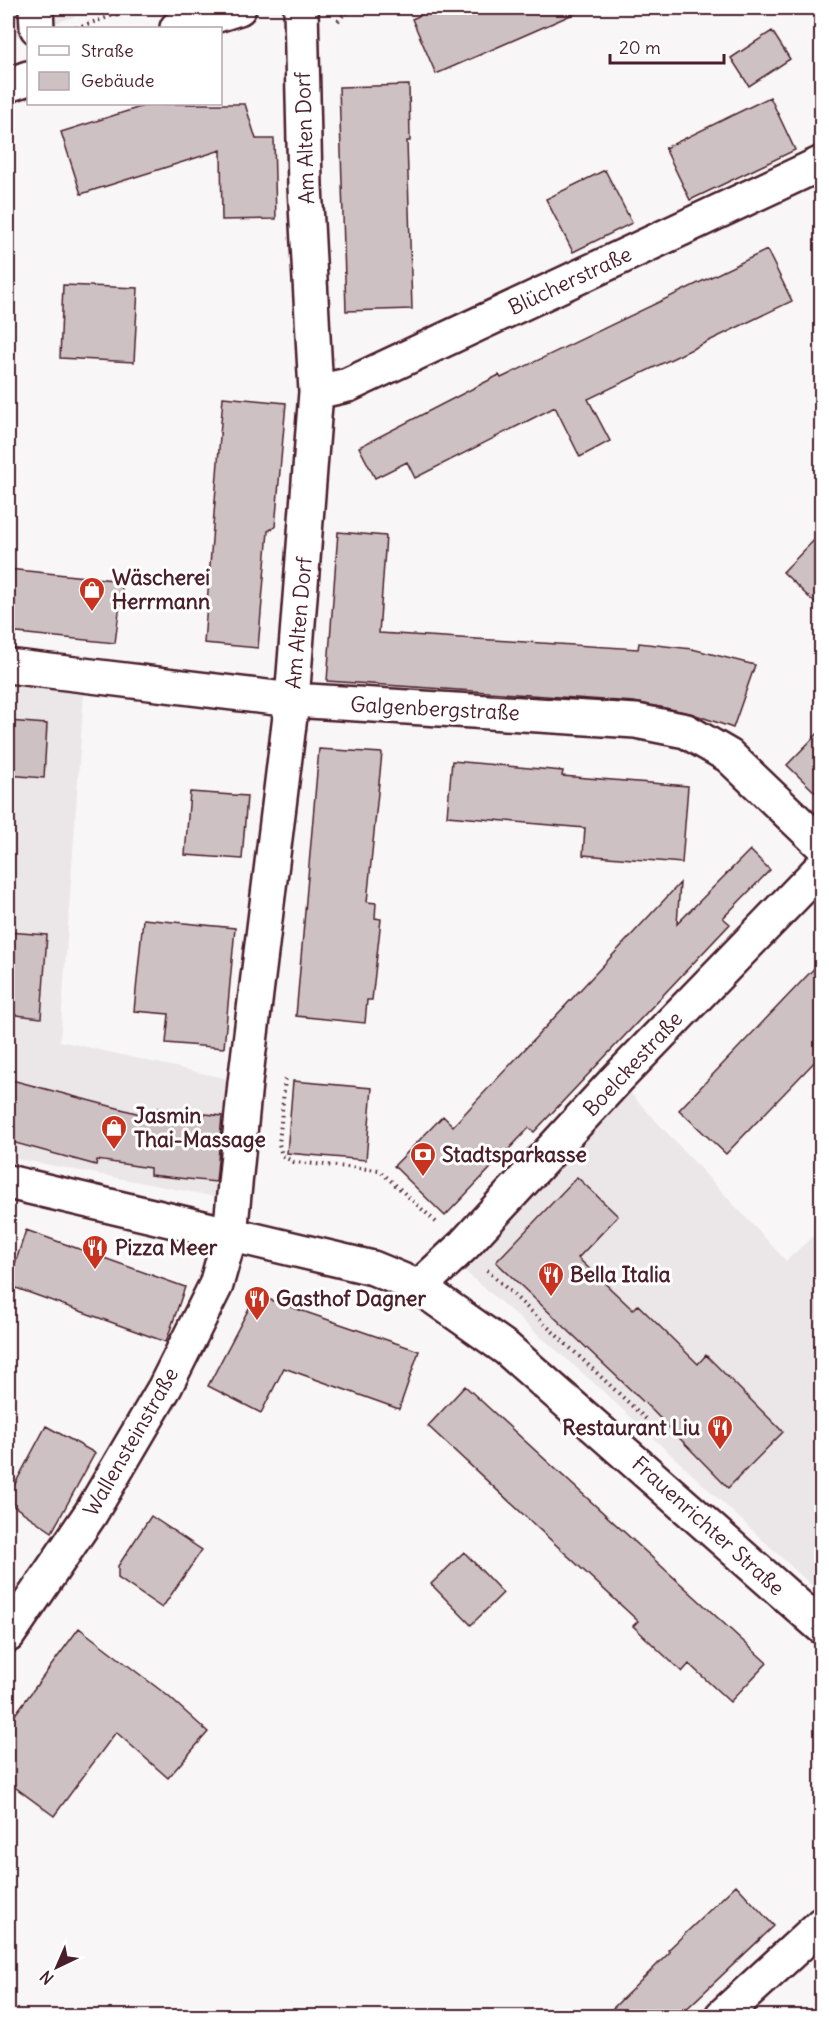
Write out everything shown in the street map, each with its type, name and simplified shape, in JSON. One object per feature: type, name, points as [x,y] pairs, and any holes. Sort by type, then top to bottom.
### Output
[{"type":"street","points":[[36,8],[37,27]]},
{"type":"street","points":[[180,27],[239,8]]},
{"type":"street","name":"Am Alten Dorf","points":[[230,1235],[245,1083],[292,700],[316,392],[306,186],[301,8]]},
{"type":"street","points":[[8,85],[27,78]]},
{"type":"street","name":"Blücherstraße","points":[[316,392],[348,385],[822,163]]},
{"type":"street","name":"Galgenbergstraße","points":[[8,666],[292,700],[636,721],[686,731],[729,756],[822,845]]},
{"type":"street","name":"Boelckestraße","points":[[419,1287],[451,1259],[618,1079],[822,867]]},
{"type":"street","name":"Frauenrichter Straße","points":[[8,1182],[373,1268],[419,1287],[507,1349],[822,1627]]},
{"type":"street","name":"Wallensteinstraße","points":[[8,1635],[91,1513],[165,1387],[216,1285],[230,1235]]},
{"type":"street","points":[[722,2016],[822,1924]]},
{"type":"path","points":[[79,27],[135,8]]},
{"type":"path","points":[[344,8],[344,14],[360,8]]},
{"type":"path","points":[[285,1074],[279,1144],[282,1156],[294,1161],[380,1170],[434,1221],[442,1225]]},
{"type":"path","points":[[486,1264],[493,1276],[654,1428]]},
{"type":"shaded area","points":[[8,8],[100,8],[44,27],[27,27],[27,33],[8,39]]},
{"type":"shaded area","points":[[8,667],[85,676],[60,1041],[245,1083],[233,1200],[8,1157]]},
{"type":"shaded area","points":[[617,1079],[786,1261],[821,1229],[821,1594],[594,1383],[451,1259]]},
{"type":"building","points":[[437,8],[587,8],[436,74],[412,19]]},
{"type":"building","points":[[772,31],[790,59],[749,86],[731,58]]},
{"type":"building","points":[[409,85],[410,141],[407,141],[412,309],[346,311],[339,87]]},
{"type":"building","points":[[770,97],[795,150],[690,200],[665,148]]},
{"type":"building","points":[[245,104],[256,139],[274,139],[276,219],[222,220],[221,150],[81,194],[61,132],[147,105]]},
{"type":"building","points":[[605,170],[632,223],[573,252],[546,199]]},
{"type":"building","points":[[767,250],[792,301],[588,399],[610,441],[580,457],[555,407],[415,478],[407,462],[375,478],[359,447],[499,375],[501,378]]},
{"type":"building","points":[[63,285],[138,288],[134,362],[60,358]]},
{"type":"building","points":[[223,397],[286,403],[275,527],[268,531],[258,648],[204,643]]},
{"type":"building","points":[[338,532],[386,536],[379,633],[638,649],[639,643],[692,649],[755,665],[733,728],[690,713],[634,702],[327,681]]},
{"type":"building","points":[[822,532],[822,610],[783,572]]},
{"type":"building","points":[[8,569],[123,581],[115,643],[8,632]]},
{"type":"building","points":[[8,721],[47,724],[44,778],[8,775]]},
{"type":"building","points":[[822,729],[822,799],[787,765]]},
{"type":"building","points":[[319,749],[382,753],[367,902],[376,903],[375,918],[381,919],[372,1000],[367,1000],[365,1023],[296,1016]]},
{"type":"building","points":[[452,761],[563,771],[562,776],[688,786],[682,863],[583,855],[585,828],[447,816]]},
{"type":"building","points":[[190,792],[247,796],[242,859],[185,855]]},
{"type":"building","points":[[750,850],[770,870],[723,918],[730,924],[534,1132],[529,1128],[445,1216],[394,1166],[443,1116],[453,1126],[680,883],[677,924]]},
{"type":"building","points":[[143,919],[235,928],[224,1048],[166,1043],[169,1014],[134,1011]]},
{"type":"building","points":[[8,932],[47,935],[41,1018],[8,1014]]},
{"type":"building","points":[[822,960],[822,1054],[726,1154],[679,1110]]},
{"type":"building","points":[[8,1079],[155,1118],[156,1108],[222,1116],[216,1182],[150,1175],[150,1168],[97,1160],[96,1165],[8,1141]]},
{"type":"building","points":[[293,1081],[372,1088],[366,1160],[287,1153]]},
{"type":"building","points":[[577,1177],[618,1216],[578,1258],[633,1310],[638,1305],[698,1364],[706,1355],[783,1432],[728,1488],[652,1410],[496,1262]]},
{"type":"building","points":[[26,1230],[185,1287],[166,1342],[8,1285]]},
{"type":"building","points":[[256,1295],[419,1351],[399,1409],[284,1368],[261,1413],[208,1386]]},
{"type":"building","points":[[465,1386],[767,1663],[730,1702],[689,1664],[682,1672],[633,1626],[638,1621],[428,1426]]},
{"type":"building","points":[[46,1426],[95,1453],[52,1532],[8,1502],[8,1497]]},
{"type":"building","points":[[151,1516],[202,1550],[162,1608],[118,1578],[118,1566]]},
{"type":"building","points":[[464,1552],[503,1593],[471,1625],[431,1584]]},
{"type":"building","points":[[79,1628],[168,1696],[208,1732],[168,1778],[116,1732],[54,1816],[8,1782],[8,1724]]},
{"type":"building","points":[[736,1885],[774,1926],[679,2016],[605,2016],[670,1952],[668,1950]]},
{"type":"place","name":"Wäscherei Herrmann","points":[[92,613]]},
{"type":"place","name":"Jasmin Thai-Massage","points":[[114,1151]]},
{"type":"place","name":"Stadtsparkasse","points":[[423,1178]]},
{"type":"place","name":"Pizza Meer","points":[[95,1271]]},
{"type":"place","name":"Bella Italia","points":[[551,1298]]},
{"type":"place","name":"Gasthof Dagner","points":[[257,1322]]},
{"type":"place","name":"Restaurant Liu","points":[[720,1451]]}]
